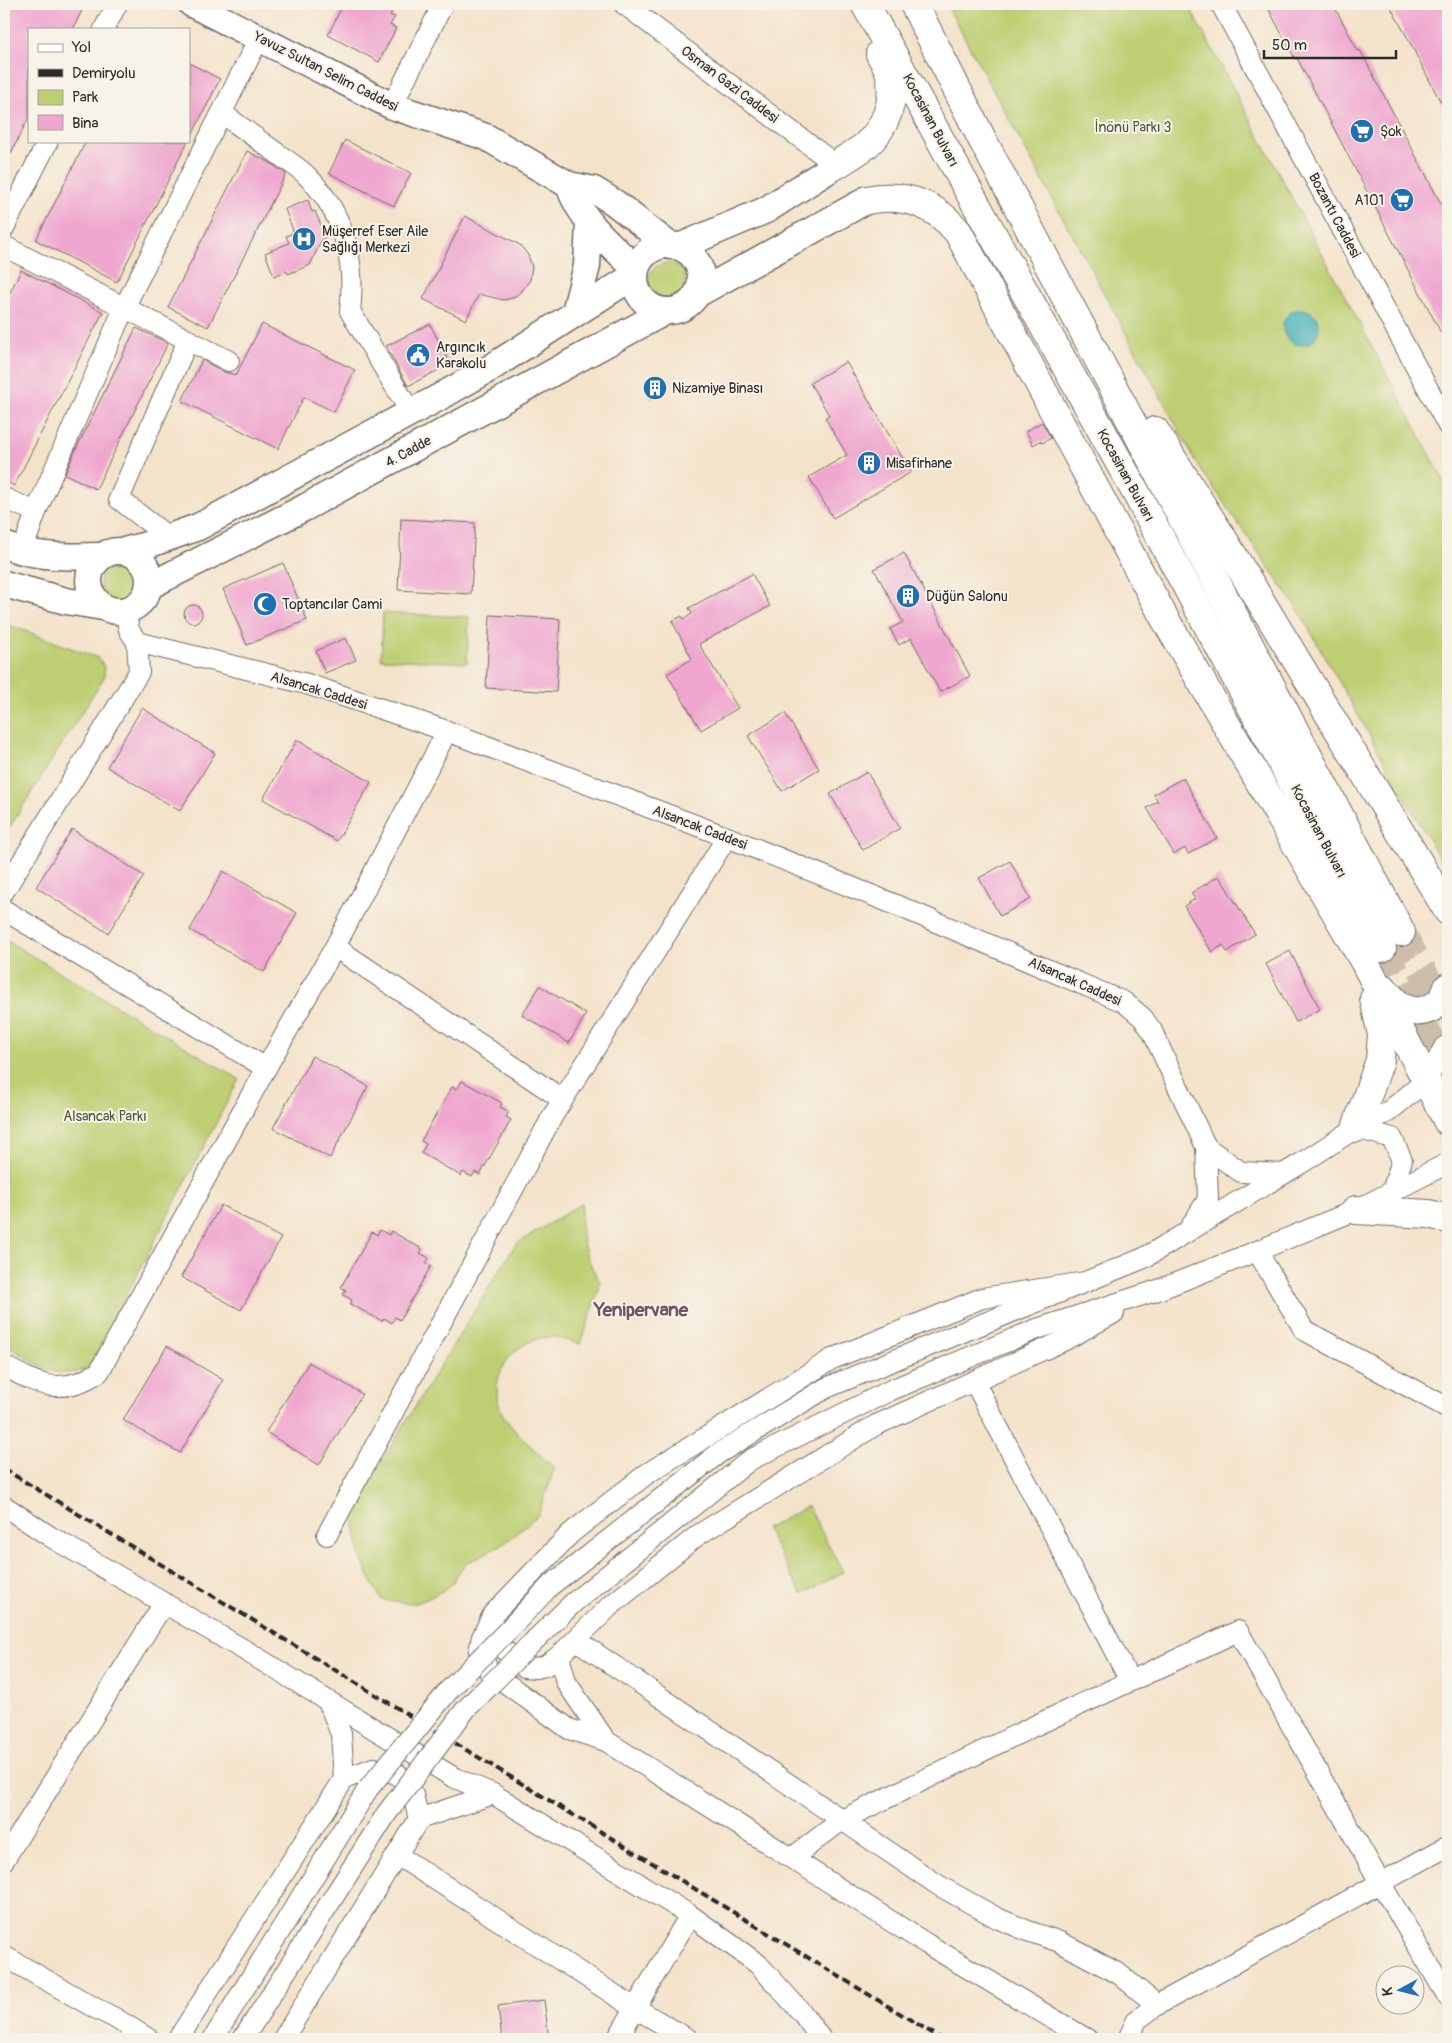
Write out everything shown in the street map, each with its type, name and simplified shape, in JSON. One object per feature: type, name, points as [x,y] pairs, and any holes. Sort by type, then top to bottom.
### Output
[{"type":"highway","points":[[836,165],[874,137],[882,126],[891,101],[890,74],[855,4]]},
{"type":"highway","name":"Kocasinan Bulvarı","points":[[865,4],[902,66],[1383,948]]},
{"type":"highway","name":"Kocasinan Bulvarı","points":[[914,4],[982,139],[1040,248],[1383,948]]},
{"type":"highway","points":[[867,200],[892,197],[916,201],[940,213],[958,232],[1166,619],[1383,948],[1427,1080],[1448,1122]]},
{"type":"highway","points":[[1040,248],[1223,539],[1448,911]]},
{"type":"highway","points":[[1018,280],[1166,619]]},
{"type":"highway","points":[[1383,948],[1392,999],[1405,1009],[1413,1011],[1430,1009],[1443,998],[1448,987]]},
{"type":"highway","points":[[1356,1128],[1380,1060],[1383,948]]},
{"type":"highway","points":[[1356,1210],[1429,1214],[1448,1219]]},
{"type":"main road","name":"Yavuz Sultan Selim Caddesi","points":[[192,4],[392,106],[486,137],[569,185],[594,190],[615,203],[674,247]]},
{"type":"main road","points":[[674,247],[766,210],[836,165]]},
{"type":"main road","points":[[569,185],[575,202],[589,222],[636,272],[638,292],[643,300],[649,306],[666,311],[682,308],[697,294],[867,200]]},
{"type":"main road","points":[[575,312],[587,266],[589,222]]},
{"type":"main road","points":[[114,609],[94,598],[89,588],[89,576],[93,565],[113,553],[168,538],[198,526],[411,413],[489,369],[636,272],[646,254],[661,246],[674,247],[687,252],[698,267],[700,276],[697,294]]},
{"type":"main road","name":"4. Cadde","points":[[149,586],[304,508],[666,311]]},
{"type":"main road","points":[[4,584],[66,601],[114,609],[136,606],[144,598],[149,586],[148,574],[144,564],[135,555],[113,553],[60,557],[13,549]]},
{"type":"street","points":[[105,28],[117,4]]},
{"type":"street","points":[[392,106],[442,4]]},
{"type":"street","name":"Osman Gazi Caddesi","points":[[624,4],[836,165]]},
{"type":"street","name":"Bozantı Caddesi","points":[[1221,4],[1448,426]]},
{"type":"street","points":[[13,549],[36,512],[124,308],[259,38]]},
{"type":"street","points":[[222,113],[307,175],[330,205],[339,221],[350,257],[352,293],[350,311],[411,413]]},
{"type":"street","points":[[4,228],[47,142]]},
{"type":"street","points":[[4,246],[229,361]]},
{"type":"street","points":[[168,538],[119,499],[188,340]]},
{"type":"street","points":[[4,498],[36,512]]},
{"type":"street","points":[[4,890],[139,672],[137,642],[114,609]]},
{"type":"street","name":"Alsancak Caddesi","points":[[137,642],[308,684],[447,731],[727,837],[914,912],[1124,1002],[1143,1018],[1152,1031],[1206,1147],[1208,1199],[1188,1231]]},
{"type":"street","points":[[4,1366],[34,1382],[54,1387],[77,1384],[99,1372],[266,1068],[335,947],[447,731]]},
{"type":"street","points":[[327,1535],[562,1099],[727,837]]},
{"type":"street","points":[[4,910],[266,1068]]},
{"type":"street","points":[[335,947],[562,1099]]},
{"type":"street","points":[[213,2039],[368,1789],[449,1690],[550,1586],[719,1453],[826,1388],[1144,1258],[1356,1128],[1388,1112],[1427,1080],[1444,1047],[1448,1045]]},
{"type":"street","points":[[1356,1128],[1392,1138],[1402,1160],[1392,1191]]},
{"type":"street","name":"Alsancak Caddesi","points":[[1206,1147],[1241,1172],[1283,1174]]},
{"type":"street","points":[[243,2039],[387,1813],[466,1709],[573,1603],[750,1460],[927,1374],[1037,1329],[1158,1290],[1257,1251],[1356,1210],[1448,1163]]},
{"type":"street","points":[[1257,1251],[1304,1330],[1448,1408]]},
{"type":"street","points":[[1086,1282],[982,1298],[832,1359],[648,1473],[571,1533],[493,1614],[482,1637],[479,1650],[489,1671],[569,1729],[606,1741],[927,1944],[1087,2039]]},
{"type":"street","points":[[493,1614],[494,1635],[502,1648],[524,1667],[536,1668],[545,1666],[559,1656],[609,1607],[698,1535],[876,1424],[1063,1341],[1158,1290]]},
{"type":"street","points":[[974,1381],[1130,1681]]},
{"type":"street","points":[[4,1506],[454,1777],[493,1794],[690,1914],[758,1964],[803,2014],[821,2039]]},
{"type":"street","points":[[4,1860],[164,1603]]},
{"type":"street","points":[[792,1858],[842,1820],[1032,1727],[1238,1631],[1381,1884],[1448,1997]]},
{"type":"street","points":[[576,1640],[966,1902],[1028,1931],[1060,1942],[1119,1974],[1157,2005]]},
{"type":"street","points":[[559,1656],[566,1682],[606,1741]]},
{"type":"street","points":[[328,1701],[341,1734],[344,1780]]},
{"type":"street","points":[[178,2039],[344,1780],[372,1768],[398,1774],[412,1795],[419,1819]]},
{"type":"street","points":[[283,2039],[419,1819],[493,1794]]},
{"type":"street","points":[[1128,2039],[1137,2020],[1157,2005],[1448,1846]]},
{"type":"street","points":[[397,1856],[688,2039]]},
{"type":"street","points":[[617,2039],[690,1914]]},
{"type":"street","points":[[4,1956],[128,2025],[149,2039]]},
{"type":"green space","name":"İnönü Parkı 3","points":[[946,4],[1188,4],[1448,488],[1448,873],[1297,608],[1199,467]]},
{"type":"green space","points":[[667,263],[679,269],[685,281],[679,293],[667,299],[655,293],[649,281],[655,269]]},
{"type":"green space","points":[[119,564],[133,569],[138,583],[133,597],[119,602],[105,597],[100,583],[105,569]]},
{"type":"green space","points":[[383,613],[469,617],[467,663],[381,659]]},
{"type":"green space","points":[[4,623],[98,658],[103,665],[104,673],[103,679],[4,836]]},
{"type":"green space","name":"Alsancak Parkı","points":[[4,939],[239,1079],[89,1367],[77,1372],[55,1372],[44,1368],[4,1343]]},
{"type":"green space","points":[[582,1203],[581,1224],[586,1254],[601,1283],[581,1344],[547,1337],[534,1340],[522,1346],[512,1354],[505,1364],[499,1375],[497,1387],[498,1400],[506,1420],[526,1442],[555,1468],[538,1515],[505,1543],[467,1563],[456,1575],[453,1583],[444,1590],[425,1600],[414,1603],[392,1602],[381,1599],[360,1556],[354,1519],[358,1506],[389,1449],[515,1245]]},
{"type":"green space","points":[[808,1506],[843,1572],[802,1595],[766,1529]]},
{"type":"water","points":[[1301,309],[1308,310],[1314,314],[1318,320],[1318,334],[1314,340],[1308,344],[1301,345],[1294,344],[1288,340],[1284,334],[1283,327],[1284,320],[1288,314],[1294,310]]},
{"type":"building","points":[[4,4],[85,4],[73,28],[28,28],[28,119],[4,167]]},
{"type":"building","points":[[343,4],[385,4],[394,8],[390,15],[395,17],[390,25],[396,28],[379,62],[328,35]]},
{"type":"building","points":[[1266,4],[1333,4],[1358,51],[1360,50],[1448,217],[1448,346],[1297,58],[1295,59]]},
{"type":"building","points":[[1389,4],[1448,4],[1448,116],[1407,37]]},
{"type":"building","points":[[190,64],[220,79],[190,139]]},
{"type":"building","points":[[345,140],[411,173],[394,206],[329,173]]},
{"type":"building","points":[[85,142],[187,142],[117,282],[36,240]]},
{"type":"building","points":[[247,151],[269,162],[286,174],[208,327],[168,307]]},
{"type":"building","name":"Müşerref Eser Aile Sağlığı Merkezi","points":[[308,200],[312,212],[315,211],[326,237],[322,239],[310,265],[288,274],[287,271],[274,276],[265,253],[289,243],[286,236],[294,233],[285,209]]},
{"type":"building","points":[[465,216],[520,245],[528,255],[532,267],[530,280],[520,293],[512,298],[503,300],[479,294],[466,320],[423,299]]},
{"type":"building","points":[[21,270],[103,312],[14,486],[4,480],[4,305]]},
{"type":"building","points":[[262,324],[355,370],[334,412],[304,397],[278,449],[182,401],[202,360],[224,372],[236,375]]},
{"type":"building","name":"Argıncık Karakolu","points":[[430,324],[450,364],[408,386],[386,346]]},
{"type":"building","points":[[136,328],[168,343],[96,489],[65,474]]},
{"type":"building","name":"Misafirhane","points":[[846,362],[911,472],[833,518],[809,477],[847,455],[825,418],[829,415],[810,383]]},
{"type":"building","name":"Nizamiye Binası","points":[[659,378],[664,394],[651,399],[645,383]]},
{"type":"building","points":[[1042,422],[1051,438],[1033,445],[1026,431]]},
{"type":"building","points":[[401,519],[475,523],[471,594],[398,590]]},
{"type":"building","name":"Düğün Salonu","points":[[904,553],[970,676],[940,692],[911,638],[899,645],[890,629],[903,622],[874,569]]},
{"type":"building","name":"Toptancılar Cami","points":[[283,563],[307,620],[247,645],[223,589]]},
{"type":"building","points":[[752,574],[770,606],[699,644],[738,708],[701,730],[667,674],[692,659],[672,621],[682,616],[684,619],[692,614],[689,608]]},
{"type":"building","points":[[193,605],[199,608],[202,614],[199,620],[193,623],[187,620],[184,614],[187,608]]},
{"type":"building","points":[[490,615],[560,619],[556,692],[486,688]]},
{"type":"building","points":[[346,638],[356,660],[325,673],[316,651]]},
{"type":"building","points":[[142,708],[215,753],[180,811],[107,767]]},
{"type":"building","points":[[785,713],[819,769],[782,791],[748,736]]},
{"type":"building","points":[[297,740],[371,782],[337,841],[263,799]]},
{"type":"building","points":[[867,772],[900,828],[863,850],[830,794]]},
{"type":"building","points":[[1183,778],[1217,838],[1188,854],[1185,848],[1174,854],[1147,808],[1158,801],[1154,794]]},
{"type":"building","points":[[72,829],[144,876],[108,933],[36,887]]},
{"type":"building","points":[[1010,861],[1031,899],[1000,916],[979,878]]},
{"type":"building","points":[[223,871],[297,913],[264,972],[190,930]]},
{"type":"building","points":[[1219,876],[1255,934],[1227,952],[1223,945],[1212,952],[1184,906],[1195,899],[1191,893]]},
{"type":"building","points":[[1290,951],[1320,1009],[1296,1022],[1266,964]]},
{"type":"building","points":[[540,986],[586,1014],[569,1043],[522,1015]]},
{"type":"building","points":[[312,1056],[368,1086],[330,1158],[273,1128]]},
{"type":"building","points":[[462,1081],[502,1103],[500,1107],[509,1112],[506,1117],[511,1120],[480,1175],[475,1172],[472,1177],[463,1172],[461,1176],[421,1153],[426,1144],[421,1141],[452,1087],[457,1089]]},
{"type":"building","points":[[221,1205],[281,1238],[241,1310],[181,1277]]},
{"type":"building","points":[[380,1230],[389,1235],[391,1231],[422,1249],[420,1253],[429,1258],[426,1263],[431,1266],[400,1320],[395,1317],[392,1323],[384,1318],[382,1321],[350,1304],[352,1300],[343,1295],[346,1290],[341,1287],[372,1232],[377,1235]]},
{"type":"building","points":[[167,1346],[223,1380],[180,1453],[123,1420]]},
{"type":"building","points":[[309,1362],[362,1394],[319,1465],[266,1432]]},
{"type":"building","points":[[544,2000],[549,2039],[502,2039],[498,2006]]},
{"type":"tunnel","points":[[1401,932],[1448,1017]]},
{"type":"tunnel","points":[[1382,948],[1448,1071]]},
{"type":"railway","points":[[4,1469],[942,2039]]},
{"type":"place","name":"Şok","points":[[1362,131]]},
{"type":"place","name":"A101","points":[[1402,200]]},
{"type":"place","name":"Müşerref Eser Aile Sağlığı Merkezi","points":[[304,239]]},
{"type":"place","name":"Argıncık Karakolu","points":[[418,355]]},
{"type":"place","name":"Nizamiye Binası","points":[[655,388]]},
{"type":"place","name":"Misafirhane","points":[[869,463]]},
{"type":"place","name":"Düğün Salonu","points":[[908,596]]},
{"type":"place","name":"Toptancılar Cami","points":[[265,604]]},
{"type":"district","name":"Yenipervane","points":[[641,1309]]}]
